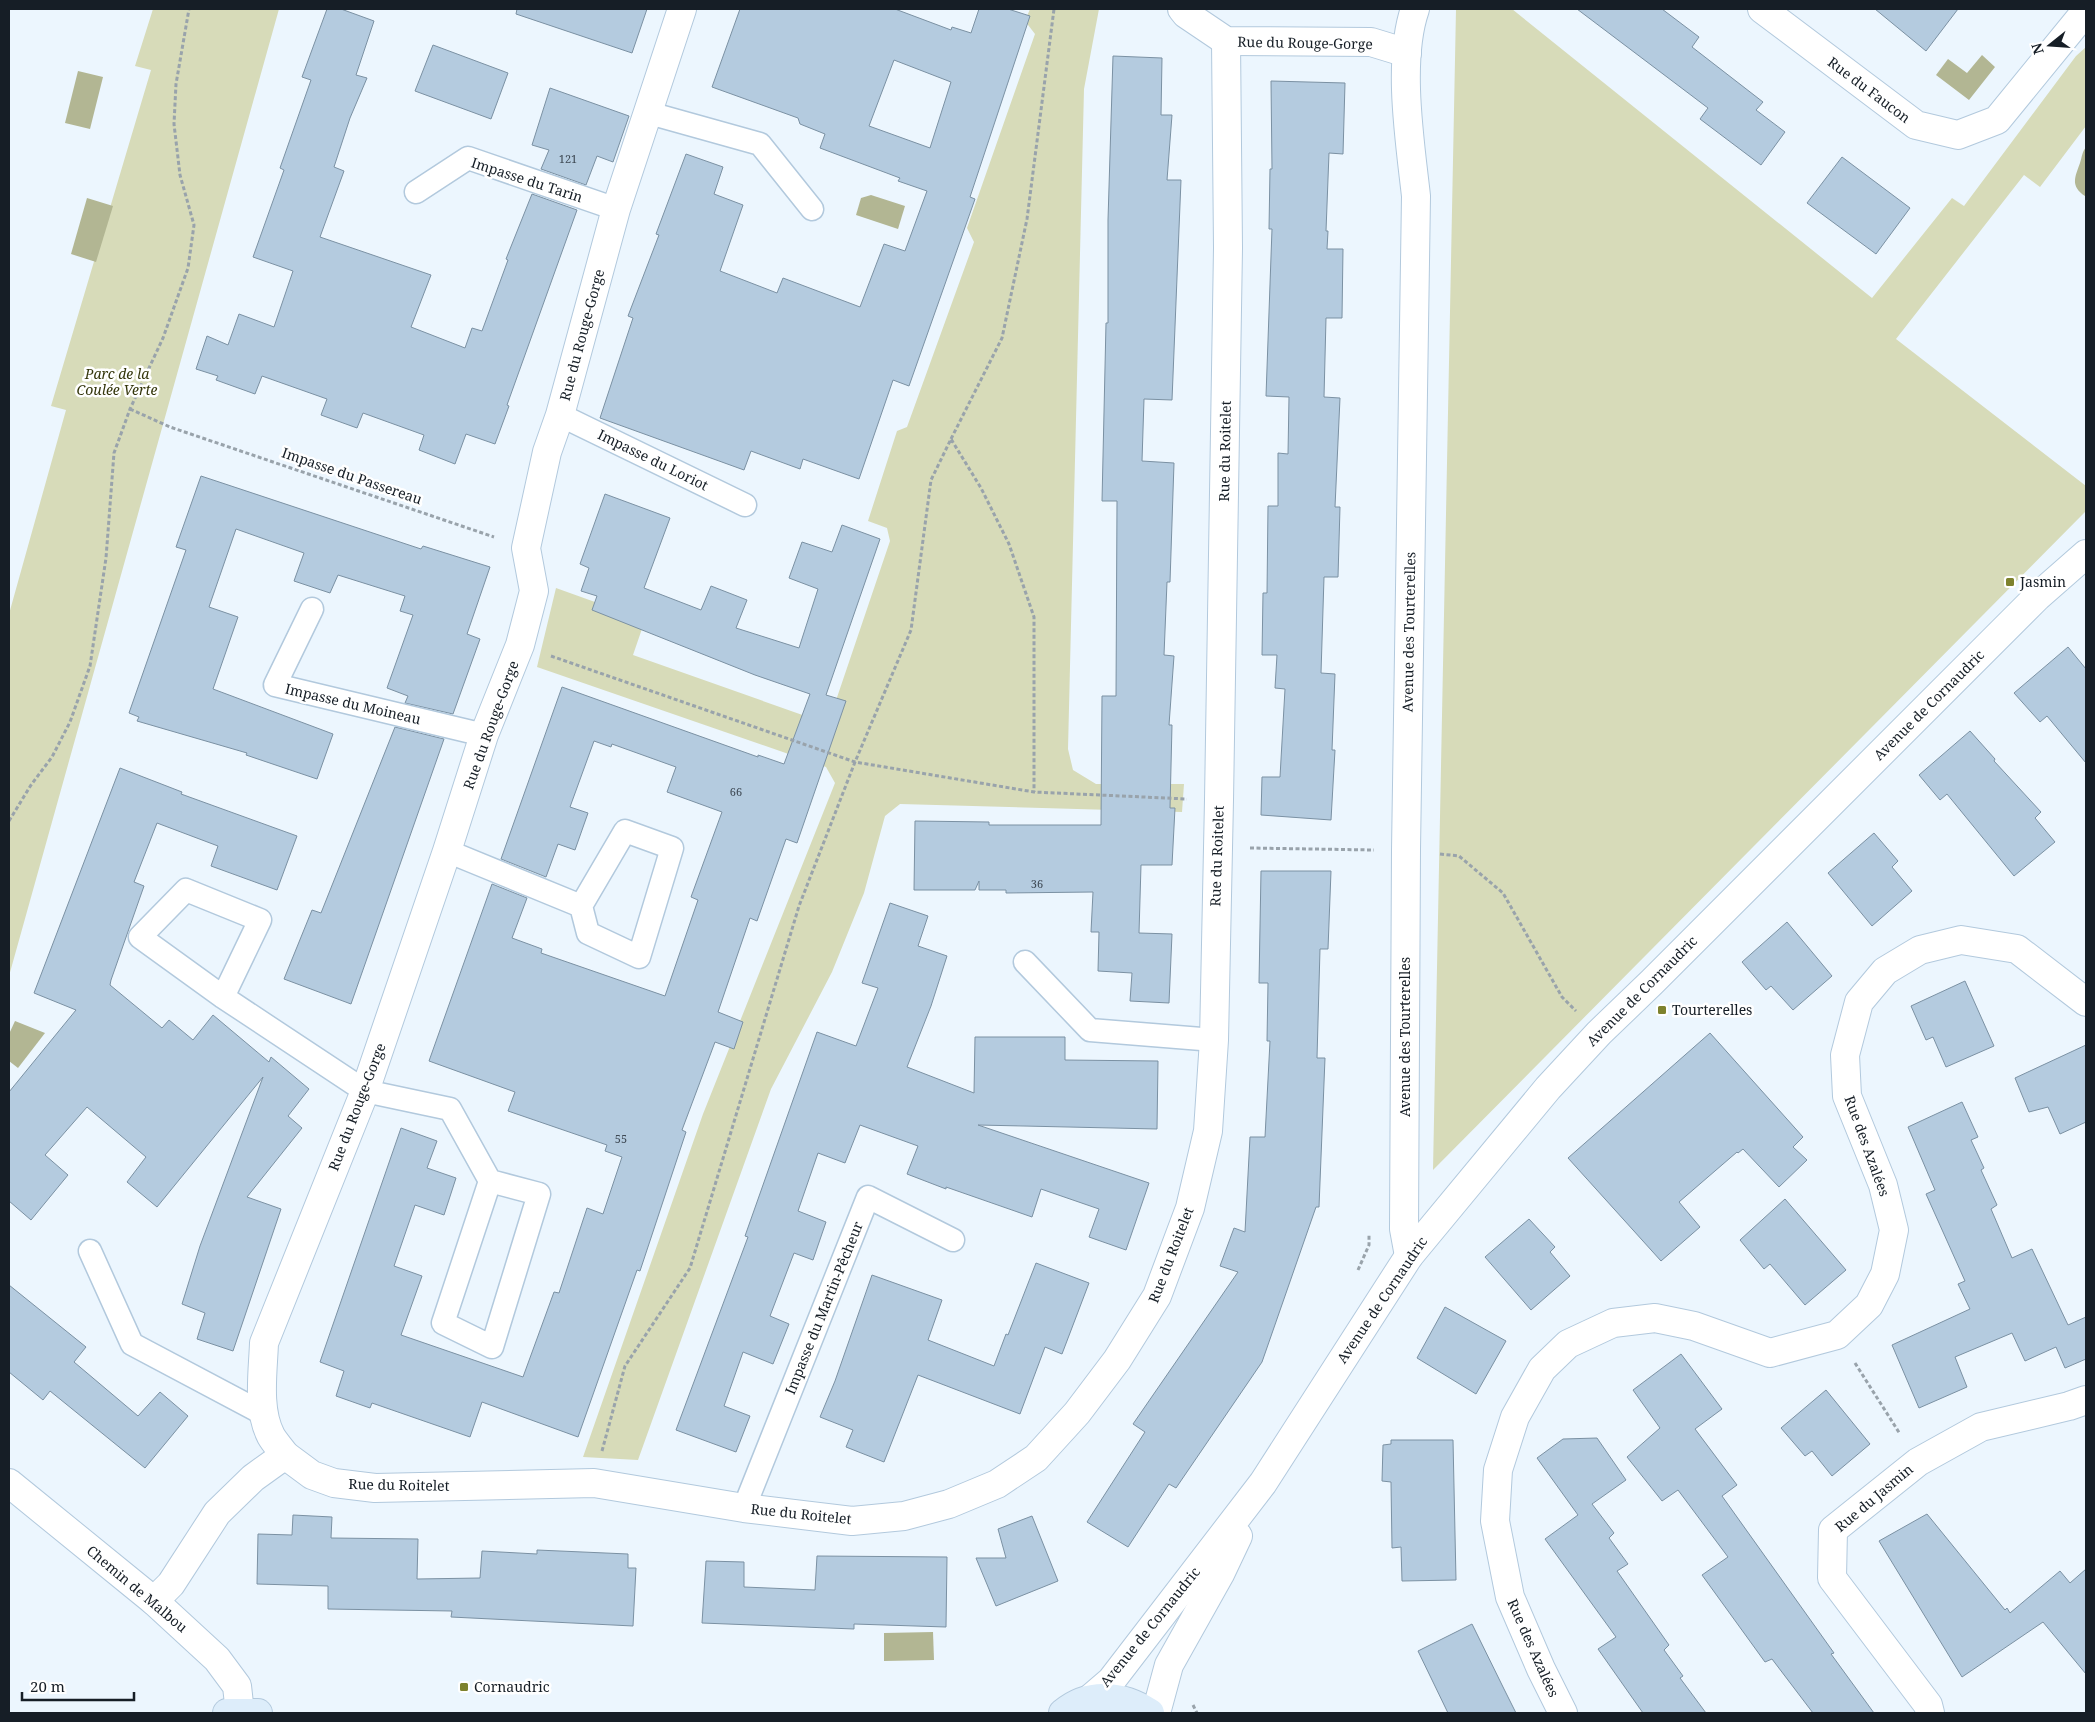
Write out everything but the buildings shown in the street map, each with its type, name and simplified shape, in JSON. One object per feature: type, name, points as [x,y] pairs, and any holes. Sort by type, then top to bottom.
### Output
[{"type":"main road","points":[[1063,1713],[1078,1703],[1090,1699],[1113,1697],[1136,1704],[1150,1713]]},
{"type":"main road","points":[[227,1713],[258,1713]]},
{"type":"street","name":"Rue du Rouge-Gorge","points":[[285,1455],[271,1435],[264,1414],[262,1384],[264,1343],[365,1091],[447,852],[484,735],[520,645],[534,591],[526,548],[547,452],[560,415],[616,209],[682,9]]},
{"type":"street","name":"Rue du Rouge-Gorge","points":[[1182,9],[1186,14],[1226,41],[1371,42],[1407,54]]},
{"type":"street","name":"Avenue des Tourterelles","points":[[1409,1256],[1404,1228],[1406,850],[1416,196],[1407,119],[1407,54],[1415,9]]},
{"type":"street","name":"Rue du Faucon","points":[[1762,9],[1916,125],[1958,135],[1997,120],[2086,11]]},
{"type":"street","name":"Rue du Roitelet","points":[[285,1455],[312,1475],[334,1483],[375,1488],[594,1483],[744,1508],[852,1521],[904,1516],[949,1504],[997,1484],[1036,1458],[1077,1412],[1117,1360],[1157,1296],[1190,1208],[1208,1131],[1214,1040],[1219,800],[1228,248],[1226,41]]},
{"type":"street","name":"Avenue de Cornaudric","points":[[1090,1699],[1111,1681],[1263,1483],[1409,1256],[1548,1088],[1598,1033],[1652,982],[2037,597],[2086,554]]},
{"type":"street","name":"Rue des Azalées","points":[[1563,1713],[1541,1669],[1510,1597],[1495,1521],[1498,1470],[1515,1417],[1542,1369],[1568,1344],[1612,1323],[1655,1318],[1694,1326],[1770,1353],[1837,1335],[1869,1305],[1885,1274],[1894,1230],[1883,1185],[1847,1096],[1845,1055],[1859,1002],[1885,971],[1920,950],[1960,940],[2017,949],[2086,1002]]},
{"type":"street","name":"Rue du Jasmin","points":[[1930,1713],[1928,1705],[1832,1578],[1833,1530],[1918,1462],[1981,1427],[2069,1406],[2086,1400]]},
{"type":"street","points":[[154,1601],[171,1584],[217,1513],[253,1478],[285,1455]]},
{"type":"street","name":"Chemin de Malbou","points":[[9,1483],[154,1601],[217,1659],[237,1686],[240,1713]]},
{"type":"street","name":"Avenue de Cornaudric","points":[[1156,1713],[1168,1665],[1220,1574],[1263,1483]]},
{"type":"lane","points":[[649,113],[760,144],[812,209]]},
{"type":"lane","name":"Impasse du Tarin","points":[[416,192],[468,158],[616,209]]},
{"type":"lane","name":"Impasse du Loriot","points":[[560,415],[745,505]]},
{"type":"lane","name":"Impasse du Moineau","points":[[312,609],[275,685],[484,735]]},
{"type":"lane","points":[[625,831],[672,848],[639,957],[588,933],[581,906],[625,831]]},
{"type":"lane","points":[[447,852],[581,906]]},
{"type":"lane","points":[[223,996],[260,920],[186,890],[140,937],[223,996],[365,1091],[450,1109],[490,1181],[539,1194],[492,1347],[443,1323],[490,1181]]},
{"type":"lane","points":[[1025,962],[1090,1030],[1214,1040]]},
{"type":"lane","name":"Impasse du Martin-Pêcheur","points":[[744,1508],[868,1197],[953,1240]]},
{"type":"lane","points":[[90,1251],[132,1344],[264,1414]]},
{"type":"path","points":[[9,821],[31,784],[52,757],[70,722],[90,666],[106,558],[114,454],[130,409],[163,338],[188,268],[194,225],[180,175],[174,124],[176,84],[189,9]]},
{"type":"path","points":[[594,1483],[625,1366],[690,1268],[799,906],[856,762],[912,630],[931,480],[1002,338],[1027,219],[1054,9]]},
{"type":"path","name":"Impasse du Passereau","points":[[130,409],[170,426],[526,548]]},
{"type":"path","points":[[951,439],[981,488],[1009,544],[1034,617],[1034,792]]},
{"type":"path","points":[[520,645],[856,762],[1034,792],[1219,800]]},
{"type":"path","points":[[1837,1335],[1918,1462]]},
{"type":"green space","name":"Parc de la Coulée Verte","points":[[153,9],[279,9],[9,976],[9,614],[66,410],[51,406],[151,70],[135,66]]},
{"type":"green space","points":[[1030,9],[1099,9],[1084,89],[1068,749],[1073,770],[1096,784],[1184,784],[1182,812],[900,804],[885,816],[864,893],[832,972],[771,1089],[638,1460],[583,1457],[703,1114],[835,783],[826,767],[537,667],[556,588],[645,620],[633,655],[828,724],[890,541],[887,528],[868,521],[897,431],[907,427],[974,242],[967,228],[1035,34],[1025,21]]},
{"type":"green space","points":[[1456,9],[1512,9],[1872,298],[1952,198],[1964,206],[2076,56],[2086,47],[2086,126],[2040,187],[2024,175],[1896,339],[2086,486],[2086,511],[1433,1170]]},
{"type":"shaded area","points":[[1982,55],[1995,67],[1969,100],[1936,75],[1948,59],[1967,73]]},
{"type":"shaded area","points":[[78,71],[103,77],[90,129],[65,123]]},
{"type":"shaded area","points":[[2086,147],[2085,196],[2077,189],[2075,181]]},
{"type":"shaded area","points":[[871,195],[905,206],[898,229],[856,215],[861,198]]},
{"type":"shaded area","points":[[87,198],[113,206],[96,262],[71,254]]},
{"type":"shaded area","points":[[15,1021],[45,1033],[18,1068],[9,1061],[9,1034]]},
{"type":"shaded area","points":[[933,1632],[934,1660],[884,1661],[884,1633]]},
{"type":"place","name":"Jasmin","points":[[2010,582]]},
{"type":"place","name":"Tourterelles","points":[[1662,1010]]},
{"type":"place","name":"Cornaudric","points":[[464,1687]]}]
